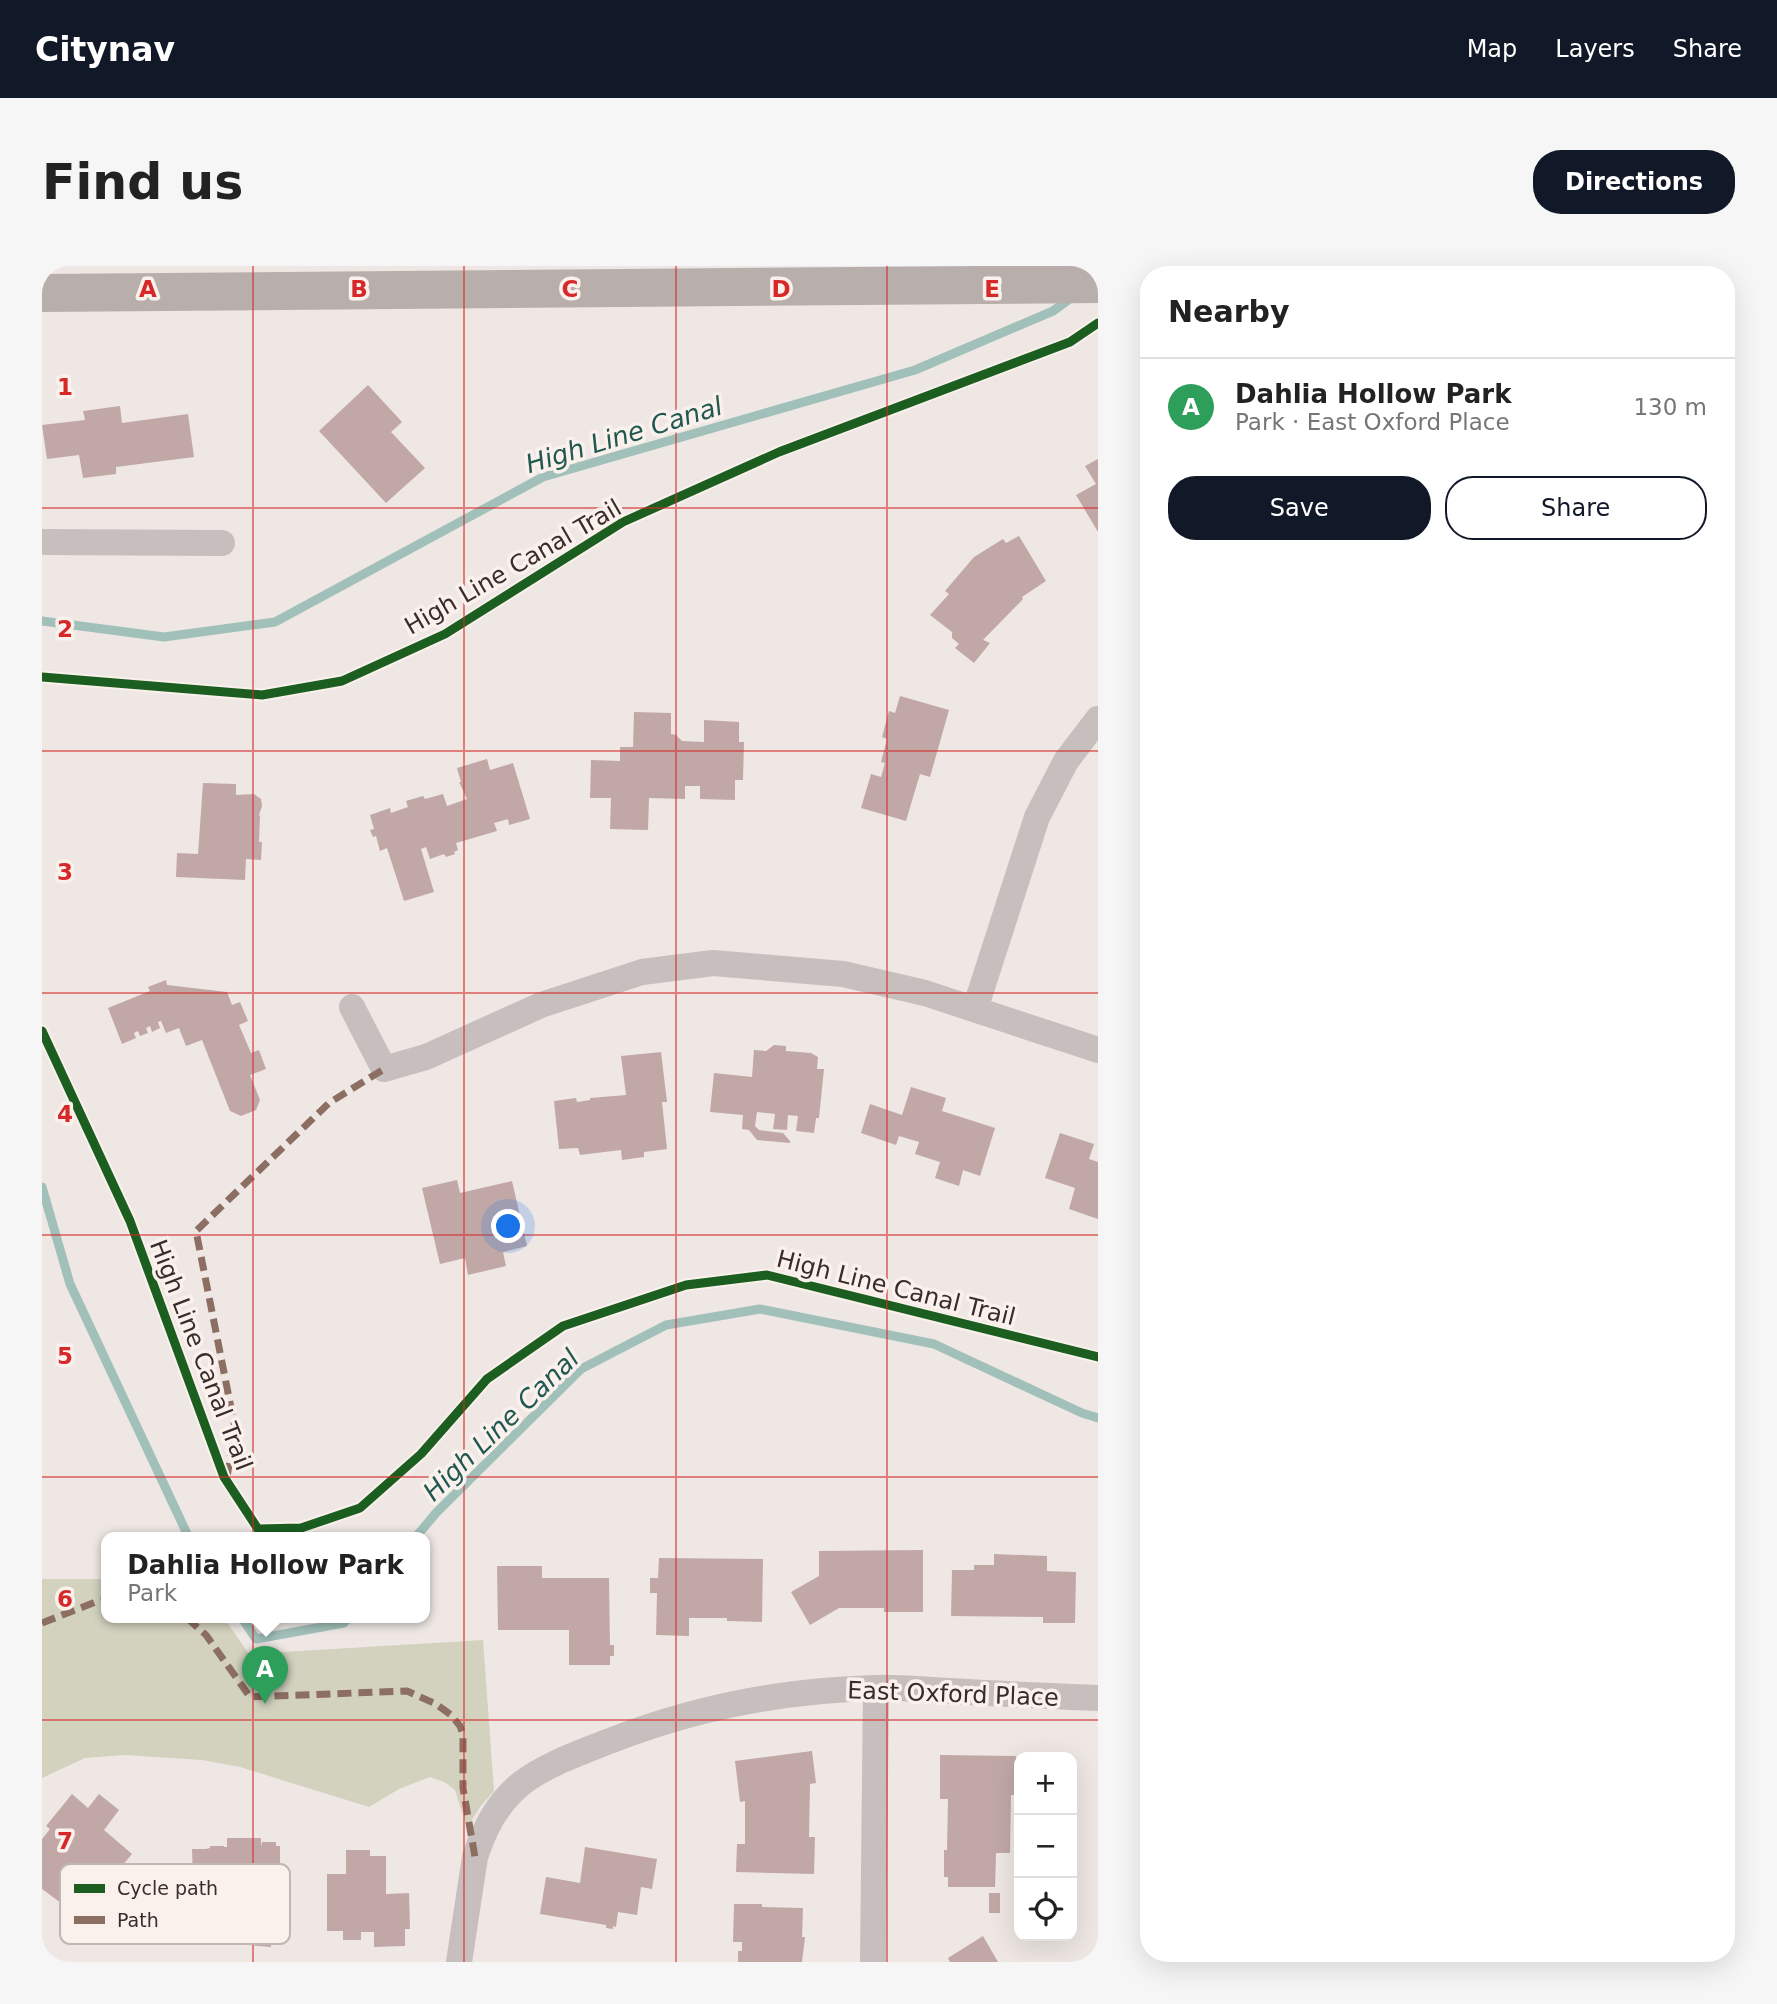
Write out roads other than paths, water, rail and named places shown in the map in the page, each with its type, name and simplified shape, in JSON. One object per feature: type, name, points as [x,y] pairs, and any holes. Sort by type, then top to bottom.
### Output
[{"type":"street","points":[[42,293],[1083,284]]},
{"type":"street","points":[[42,542],[222,543]]},
{"type":"street","points":[[975,1009],[1037,817],[1066,761],[1098,719]]},
{"type":"street","points":[[352,1007],[384,1069],[426,1057],[541,1004],[642,972],[713,963],[843,974],[925,993],[1098,1050]]},
{"type":"street","points":[[873,1962],[876,1688]]},
{"type":"street","name":"East Oxford Place","points":[[459,1962],[479,1842],[503,1799],[527,1777],[547,1766],[636,1731],[725,1705],[779,1695],[876,1688],[1098,1698]]},
{"type":"waterway","name":"High Line Canal","points":[[42,621],[164,637],[275,622],[543,477],[915,370],[1053,311],[1071,298]]},
{"type":"waterway","name":"High Line Canal","points":[[42,1187],[70,1284],[186,1532]]},
{"type":"waterway","name":"High Line Canal","points":[[420,1532],[581,1369],[666,1325],[760,1309],[934,1344],[1098,1418]]},
{"type":"waterway","name":"High Line Canal","points":[[245,1623],[256,1639],[344,1623]]},
{"type":"place","name":"Dahlia Hollow Park","points":[[265,1704]]}]
